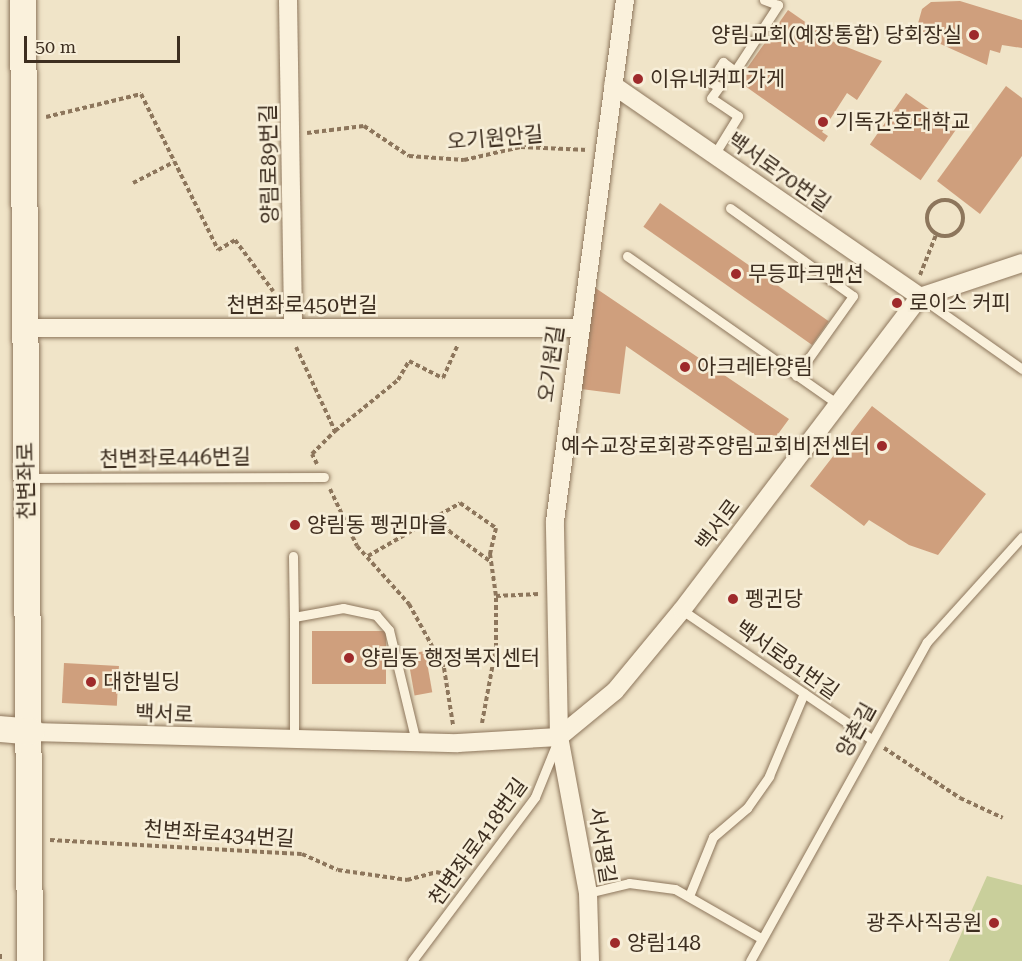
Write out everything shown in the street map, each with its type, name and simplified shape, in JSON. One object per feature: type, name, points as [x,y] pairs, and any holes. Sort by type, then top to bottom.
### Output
[{"type":"street","name":"천변좌로","points":[[23,0],[26,478],[32,732],[30,961]]},
{"type":"street","name":"양림로89번길","points":[[288,0],[292,135],[293,323]]},
{"type":"street","name":"오기원길","points":[[559,737],[556,494],[625,0]]},
{"type":"street","name":"백서로70번길","points":[[613,85],[920,297]]},
{"type":"street","points":[[920,297],[1022,263]]},
{"type":"street","name":"백서로","points":[[32,732],[294,741],[458,743],[559,737],[615,691],[682,610],[920,297]]},
{"type":"street","name":"천변좌로450번길","points":[[25,328],[293,323],[461,328],[578,328]]},
{"type":"street","points":[[0,729],[32,732]]},
{"type":"street","name":"서서평길","points":[[559,737],[588,893],[590,961]]},
{"type":"lane","points":[[714,155],[738,116],[711,98],[719,87],[710,82],[723,63],[735,71],[778,5],[764,0]]},
{"type":"lane","points":[[730,208],[854,296],[796,376]]},
{"type":"lane","points":[[627,256],[839,405]]},
{"type":"lane","points":[[920,297],[1022,369]]},
{"type":"lane","name":"천변좌로446번길","points":[[26,478],[324,477]]},
{"type":"lane","name":"양촌길","points":[[750,961],[871,739],[933,632],[1022,537]]},
{"type":"lane","points":[[293,556],[294,741]]},
{"type":"lane","points":[[294,616],[343,608],[376,615],[397,652],[416,742]]},
{"type":"lane","name":"백서로81번길","points":[[682,610],[871,739]]},
{"type":"lane","points":[[689,896],[713,837],[747,808],[769,776],[804,693]]},
{"type":"lane","name":"천변좌로418번길","points":[[412,961],[535,797],[559,737]]},
{"type":"lane","points":[[588,893],[629,883],[689,896],[761,938]]},
{"type":"path","points":[[24,118],[92,110],[141,94],[218,250],[235,240],[293,323],[295,345],[335,431]]},
{"type":"path","name":"오기원안길","points":[[292,135],[364,126],[409,156],[464,160],[521,147],[603,151]]},
{"type":"path","points":[[133,183],[174,162]]},
{"type":"path","points":[[937,202],[953,203],[962,212],[959,230],[936,234],[927,221],[929,210],[937,202]]},
{"type":"path","points":[[920,297],[920,268],[936,234]]},
{"type":"path","points":[[458,743],[444,668],[409,604],[368,555],[357,546],[312,454],[335,431],[398,380],[409,361],[443,378],[461,328]]},
{"type":"path","points":[[368,555],[433,516],[441,517],[460,503],[496,528],[491,562],[496,596],[496,647],[480,743]]},
{"type":"path","points":[[441,517],[449,531],[491,562]]},
{"type":"path","points":[[496,596],[558,593]]},
{"type":"path","points":[[871,739],[960,798],[1003,818]]},
{"type":"path","name":"천변좌로434번길","points":[[30,838],[302,854],[338,870],[408,880],[436,872],[473,880]]},
{"type":"path","points":[[0,954],[0,961]]},
{"type":"green space","name":"광주사직공원","points":[[987,876],[1022,885],[1022,961],[949,961]]},
{"type":"building","name":"양림교회(예장통합) 당회장실","points":[[960,1],[1022,20],[1022,48],[1002,45],[1000,53],[990,50],[987,65],[925,37],[917,27],[922,9],[931,2]]},
{"type":"building","points":[[788,10],[834,42],[882,61],[857,100],[847,93],[822,132],[828,136],[824,142],[738,81]]},
{"type":"building","points":[[1006,86],[1022,98],[1022,156],[980,214],[937,181]]},
{"type":"building","points":[[906,93],[957,129],[921,180],[870,145]]},
{"type":"building","name":"무등파크맨션","points":[[660,203],[829,321],[812,345],[643,227]]},
{"type":"building","name":"아크레타양림","points":[[594,287],[789,419],[770,445],[626,346],[620,394],[581,389]]},
{"type":"building","name":"예수교장로회광주양림교회비전센터","points":[[872,406],[986,494],[938,555],[909,545],[869,520],[864,526],[810,486]]},
{"type":"building","name":"양림동 행정복지센터","points":[[312,631],[386,631],[386,684],[312,684]]},
{"type":"building","points":[[425,651],[432,692],[415,695],[407,654]]},
{"type":"building","name":"대한빌딩","points":[[64,663],[119,666],[117,706],[62,703]]},
{"type":"place","name":"양림교회(예장통합) 당회장실","points":[[974,35]]},
{"type":"place","name":"이유네커피가게","points":[[638,79]]},
{"type":"place","name":"기독간호대학교","points":[[823,122]]},
{"type":"place","name":"무등파크맨션","points":[[736,274]]},
{"type":"place","name":"로이스 커피","points":[[897,303]]},
{"type":"place","name":"아크레타양림","points":[[685,367]]},
{"type":"place","name":"예수교장로회광주양림교회비전센터","points":[[882,446]]},
{"type":"place","name":"양림동 펭귄마을","points":[[295,525]]},
{"type":"place","name":"펭귄당","points":[[733,599]]},
{"type":"place","name":"양림동 행정복지센터","points":[[349,658]]},
{"type":"place","name":"대한빌딩","points":[[91,682]]},
{"type":"place","name":"광주사직공원","points":[[994,923]]},
{"type":"place","name":"양림148","points":[[615,943]]}]
